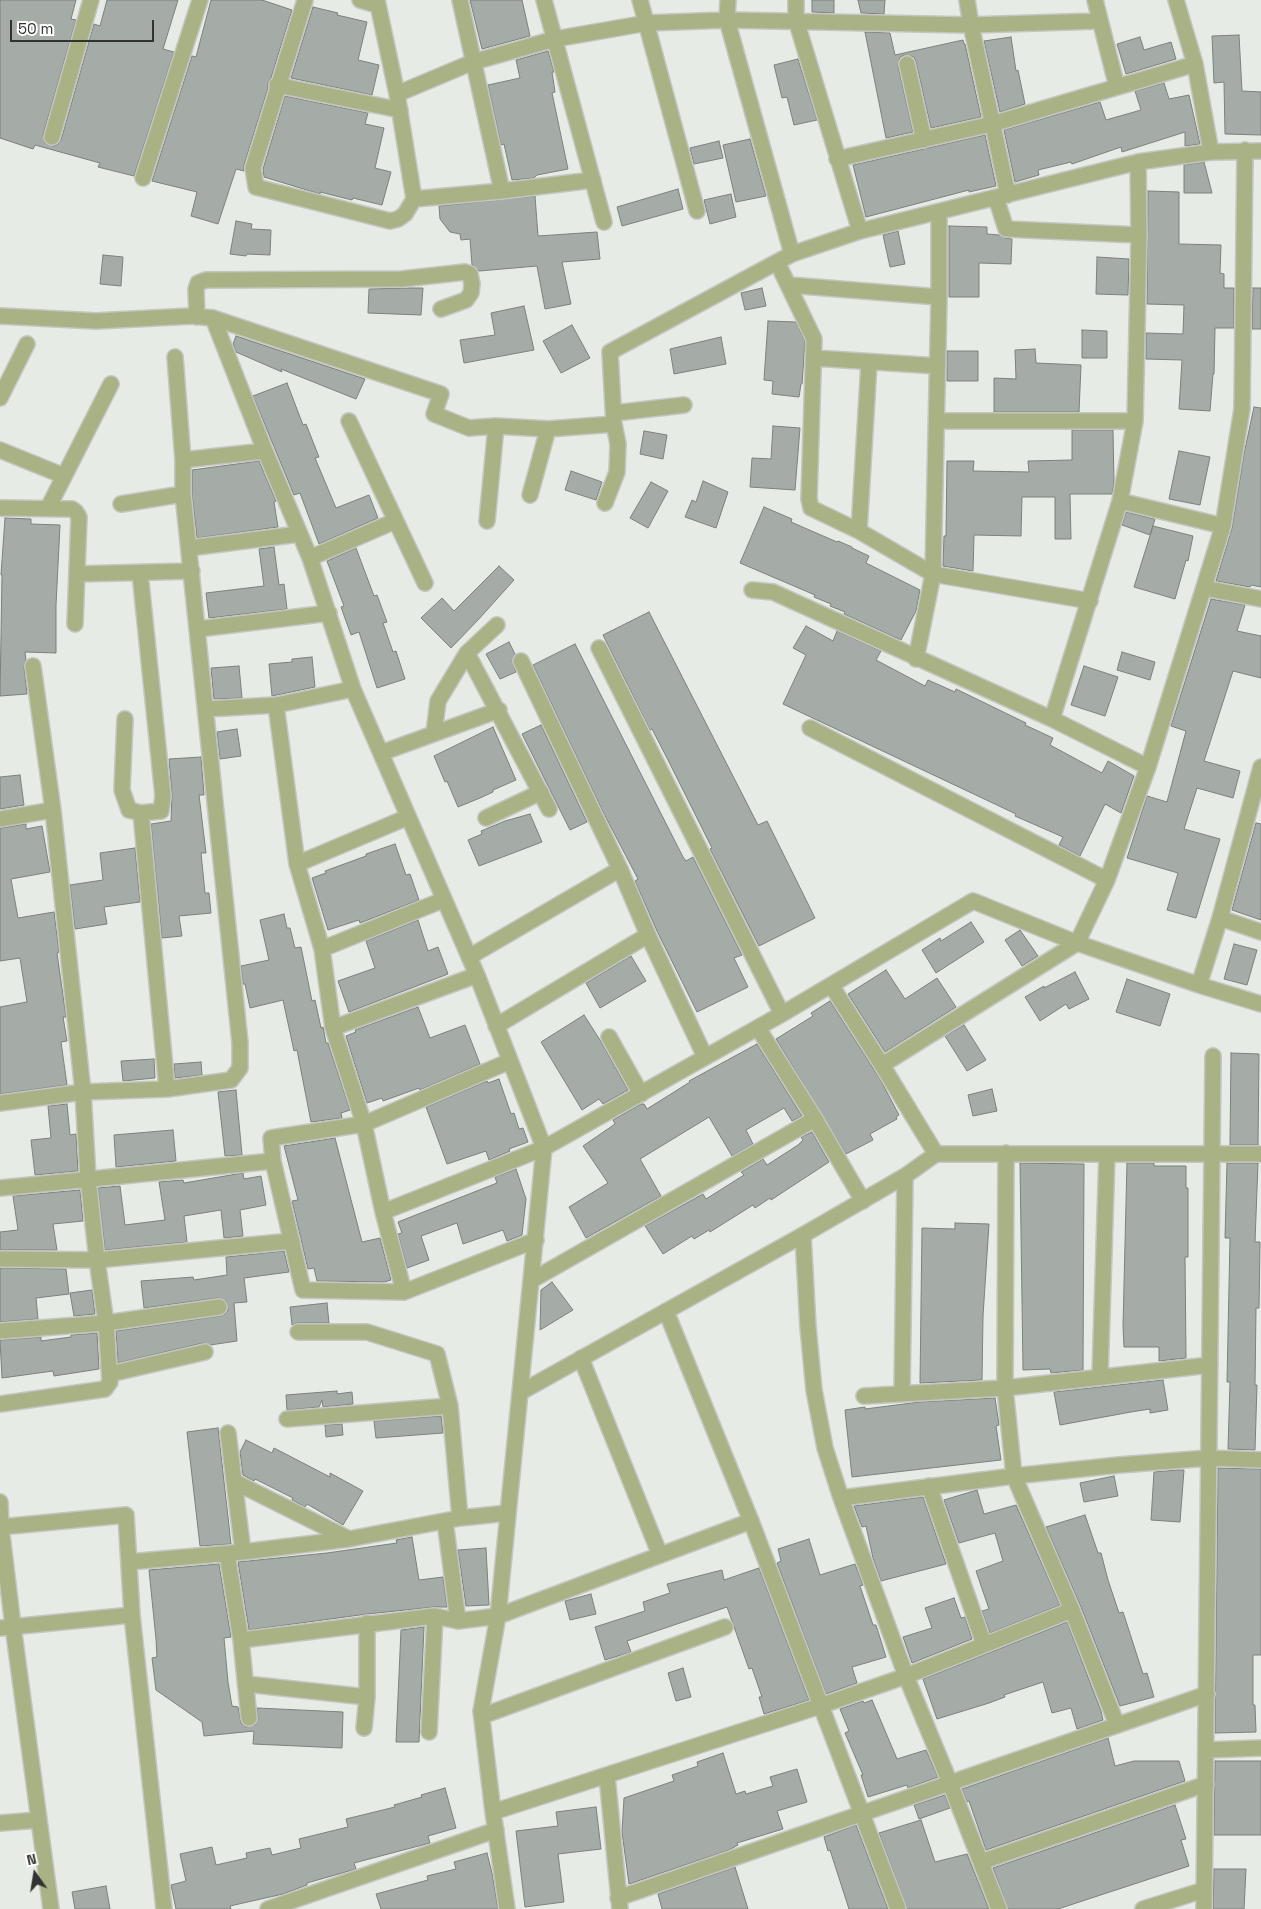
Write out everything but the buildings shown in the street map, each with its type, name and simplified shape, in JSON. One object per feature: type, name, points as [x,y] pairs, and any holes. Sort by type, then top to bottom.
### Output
[{"type":"street","points":[[52,137],[91,0]]},
{"type":"street","points":[[143,178],[200,0]]},
{"type":"street","points":[[305,0],[253,168],[256,187],[390,221],[398,220],[405,214],[414,199],[398,94],[377,2],[360,0]]},
{"type":"street","points":[[460,0],[502,191]]},
{"type":"street","points":[[544,0],[604,222]]},
{"type":"street","points":[[640,0],[697,211]]},
{"type":"street","points":[[728,0],[727,20],[792,254]]},
{"type":"street","points":[[796,0],[796,20],[860,231]]},
{"type":"street","points":[[967,0],[992,124],[1006,229],[1139,235]]},
{"type":"street","points":[[1095,0],[1117,87]]},
{"type":"street","points":[[1176,0],[1195,64],[1210,152]]},
{"type":"street","points":[[398,94],[473,62],[555,39],[647,23],[796,20],[971,25],[1099,21]]},
{"type":"street","points":[[908,64],[924,140]]},
{"type":"street","points":[[837,159],[992,124],[1195,64]]},
{"type":"street","points":[[278,85],[400,110]]},
{"type":"street","points":[[882,1064],[1077,943],[1107,880],[1148,767],[1223,526],[1242,409],[1245,150]]},
{"type":"street","points":[[605,503],[618,472],[618,444],[614,418],[610,352],[777,262],[792,254],[860,231],[1138,162],[1210,152],[1261,151]]},
{"type":"street","points":[[1052,719],[1120,501],[1135,421],[1139,235],[1138,162]]},
{"type":"street","points":[[414,199],[592,180]]},
{"type":"street","points":[[916,659],[933,574],[938,366],[939,212]]},
{"type":"street","points":[[777,262],[814,339],[809,499],[812,508],[933,574],[1090,601]]},
{"type":"street","points":[[197,317],[196,289],[198,284],[206,280],[402,279],[465,272],[470,274],[471,293],[466,300],[441,309]]},
{"type":"street","points":[[789,285],[939,297]]},
{"type":"street","points":[[0,316],[96,322],[197,317],[213,318],[441,394],[434,414],[469,428],[496,426],[548,428],[684,405]]},
{"type":"street","points":[[213,318],[265,451],[310,558],[353,689],[477,975],[544,1148],[498,1616],[482,1711],[492,1812],[507,1909]]},
{"type":"street","points":[[0,398],[27,344]]},
{"type":"street","points":[[0,1102],[83,1092],[167,1089],[231,1080],[240,1068],[240,1043],[183,494],[183,460],[174,357]]},
{"type":"street","points":[[814,358],[938,366]]},
{"type":"street","points":[[859,532],[869,363]]},
{"type":"street","points":[[48,508],[111,384]]},
{"type":"street","points":[[350,421],[425,583]]},
{"type":"street","points":[[937,421],[1135,421]]},
{"type":"street","points":[[487,521],[496,426]]},
{"type":"street","points":[[530,495],[548,428]]},
{"type":"street","points":[[0,450],[64,476]]},
{"type":"street","points":[[183,460],[265,451]]},
{"type":"street","points":[[120,504],[183,494]]},
{"type":"street","points":[[1120,501],[1223,526]]},
{"type":"street","points":[[0,508],[72,509],[76,512],[79,518],[75,624]]},
{"type":"street","points":[[310,558],[395,521]]},
{"type":"street","points":[[189,548],[300,534]]},
{"type":"street","points":[[77,574],[192,571]]},
{"type":"street","points":[[124,719],[122,790],[129,810],[141,813],[161,811],[163,796],[140,572]]},
{"type":"street","points":[[1204,588],[1261,599]]},
{"type":"street","points":[[752,590],[772,592],[916,659],[1052,719],[1148,767]]},
{"type":"street","points":[[198,629],[329,613]]},
{"type":"street","points":[[434,733],[438,701],[467,653],[497,625]]},
{"type":"street","points":[[600,648],[782,1014]]},
{"type":"street","points":[[467,653],[550,809]]},
{"type":"street","points":[[521,661],[620,869],[648,935],[705,1057]]},
{"type":"street","points":[[0,1404],[105,1389],[110,1382],[106,1323],[88,1178],[83,1092],[53,810],[33,666]]},
{"type":"street","points":[[206,709],[276,704],[353,689]]},
{"type":"street","points":[[276,704],[297,864],[322,949],[333,1028],[364,1124],[383,1212],[404,1292]]},
{"type":"street","points":[[381,753],[499,710]]},
{"type":"street","points":[[810,728],[1107,880]]},
{"type":"street","points":[[1199,985],[1220,918],[1261,767]]},
{"type":"street","points":[[486,818],[541,792]]},
{"type":"street","points":[[0,819],[53,810]]},
{"type":"street","points":[[141,813],[167,1089]]},
{"type":"street","points":[[297,864],[408,817]]},
{"type":"street","points":[[469,957],[620,869]]},
{"type":"street","points":[[322,949],[443,900]]},
{"type":"street","points":[[383,1212],[544,1148],[758,1028],[973,901],[1077,943],[1261,1004]]},
{"type":"street","points":[[1220,918],[1261,932]]},
{"type":"street","points":[[496,1026],[648,935]]},
{"type":"street","points":[[333,1028],[477,975]]},
{"type":"street","points":[[831,985],[882,1064],[936,1154]]},
{"type":"street","points":[[758,1028],[863,1200]]},
{"type":"street","points":[[609,1036],[641,1094]]},
{"type":"street","points":[[1204,1909],[1213,1056]]},
{"type":"street","points":[[510,1061],[364,1124],[271,1138],[273,1161],[303,1290],[404,1292],[536,1240]]},
{"type":"street","points":[[532,1280],[815,1119]]},
{"type":"street","points":[[1006,1153],[1005,1388],[1014,1476],[1072,1610],[1117,1725]]},
{"type":"street","points":[[520,1392],[802,1235],[905,1176],[936,1154],[1261,1154]]},
{"type":"street","points":[[1100,1376],[1107,1154]]},
{"type":"street","points":[[0,1188],[273,1161]]},
{"type":"street","points":[[902,1394],[905,1176]]},
{"type":"street","points":[[802,1235],[814,1390],[825,1448],[840,1498],[906,1676],[999,1909]]},
{"type":"street","points":[[0,1259],[97,1260],[292,1241]]},
{"type":"street","points":[[0,1331],[106,1323],[218,1307]]},
{"type":"street","points":[[666,1311],[751,1521],[898,1909]]},
{"type":"street","points":[[298,1332],[367,1332],[437,1354],[450,1406],[452,1520],[458,1621]]},
{"type":"street","points":[[110,1374],[205,1352]]},
{"type":"street","points":[[580,1358],[660,1555]]},
{"type":"street","points":[[864,1396],[1005,1388],[1210,1365]]},
{"type":"street","points":[[287,1419],[450,1406]]},
{"type":"street","points":[[228,1433],[243,1552]]},
{"type":"street","points":[[840,1498],[1014,1476],[1209,1458],[1261,1460]]},
{"type":"street","points":[[235,1482],[349,1539]]},
{"type":"street","points":[[929,1486],[984,1644]]},
{"type":"street","points":[[0,1502],[7,1627],[39,1820],[51,1909]]},
{"type":"street","points":[[129,1562],[227,1554],[349,1539],[452,1520],[508,1513]]},
{"type":"street","points":[[1,1527],[126,1515],[132,1614],[164,1909]]},
{"type":"street","points":[[241,1640],[435,1616],[458,1621],[498,1616],[751,1521]]},
{"type":"street","points":[[227,1554],[241,1640],[250,1718]]},
{"type":"street","points":[[492,1812],[820,1706],[906,1676],[1072,1610]]},
{"type":"street","points":[[7,1627],[132,1614]]},
{"type":"street","points":[[429,1732],[435,1616]]},
{"type":"street","points":[[364,1728],[367,1697],[367,1623]]},
{"type":"street","points":[[482,1716],[725,1627]]},
{"type":"street","points":[[246,1684],[367,1697]]},
{"type":"street","points":[[607,1776],[619,1904],[862,1814],[1207,1694]]},
{"type":"street","points":[[1206,1750],[1261,1748]]},
{"type":"street","points":[[980,1862],[1206,1784]]},
{"type":"street","points":[[0,1823],[39,1820]]},
{"type":"street","points":[[268,1909],[496,1830]]},
{"type":"street","points":[[1143,1909],[1204,1890]]}]
